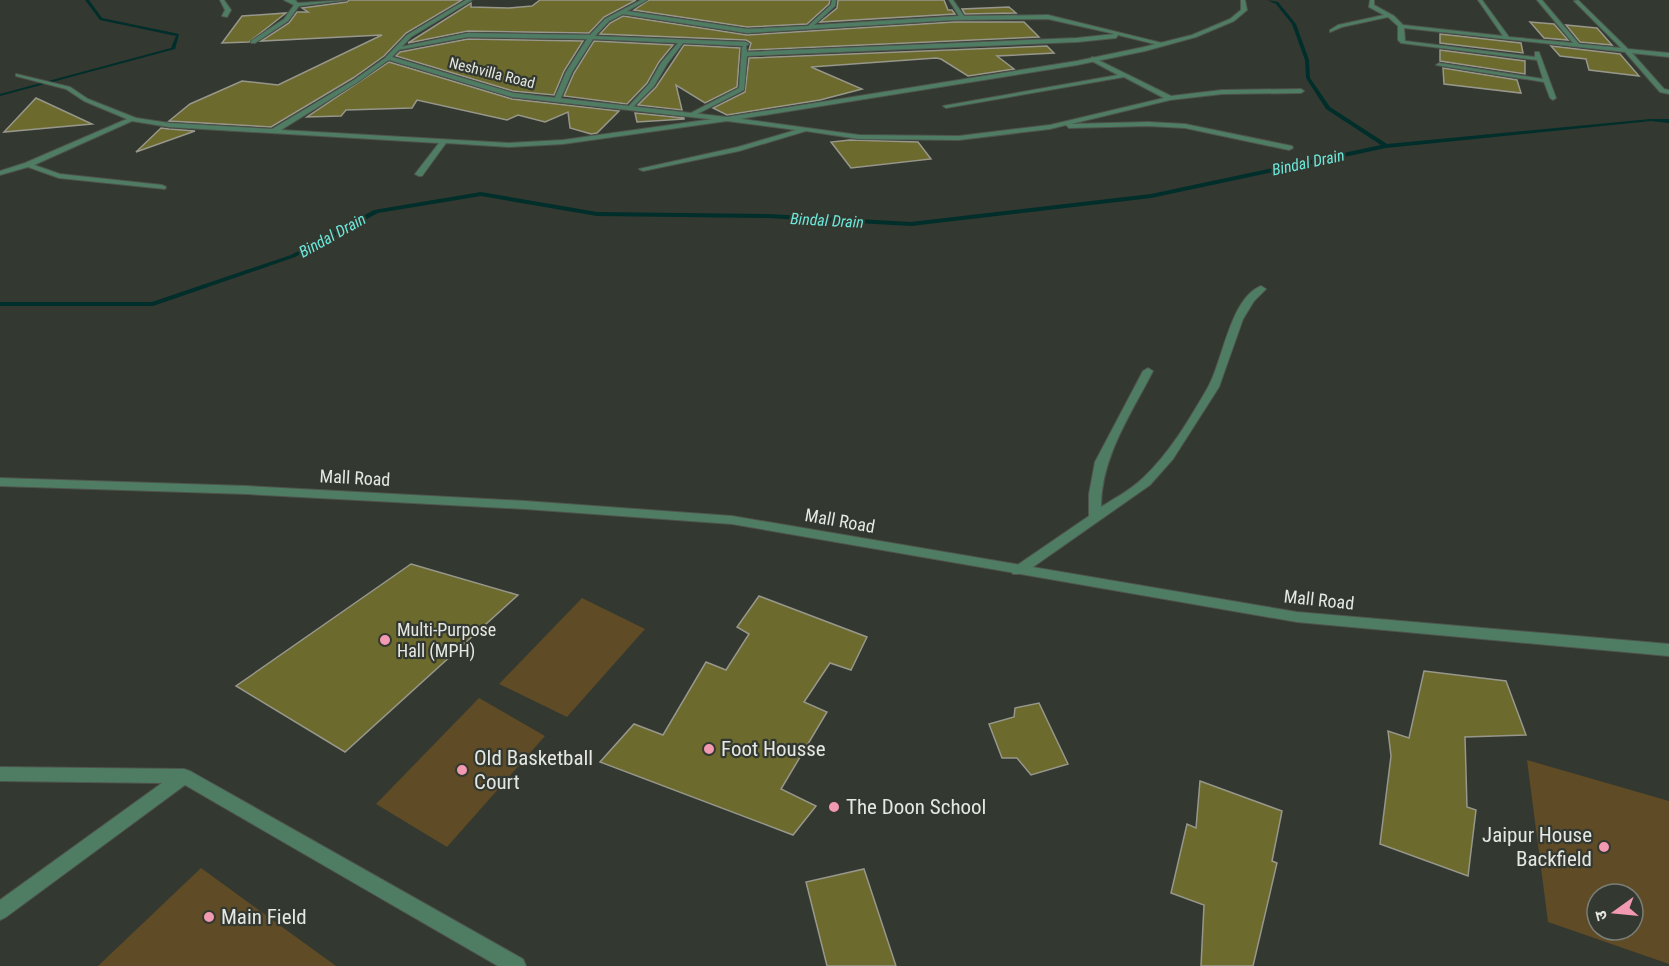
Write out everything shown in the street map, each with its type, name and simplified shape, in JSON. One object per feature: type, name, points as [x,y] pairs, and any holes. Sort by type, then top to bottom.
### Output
[{"type":"street","points":[[222,0],[228,10],[225,16]]},
{"type":"street","points":[[286,0],[297,5],[345,0]]},
{"type":"street","points":[[272,132],[356,81],[388,58],[409,36],[470,0]]},
{"type":"street","points":[[557,100],[569,72],[591,37],[607,20],[645,0]]},
{"type":"street","points":[[808,28],[833,4],[834,0]]},
{"type":"street","points":[[951,0],[963,18]]},
{"type":"street","points":[[18,75],[68,88],[86,100],[132,119],[169,125],[443,142],[509,145],[549,143],[727,119],[1092,59],[1194,36],[1232,20],[1244,10],[1243,0]]},
{"type":"street","points":[[1372,0],[1371,6],[1389,15],[1401,26],[1669,56]]},
{"type":"street","points":[[1480,0],[1506,38]]},
{"type":"street","points":[[1539,0],[1577,45]]},
{"type":"street","points":[[1576,1],[1628,51],[1662,91],[1669,92]]},
{"type":"street","points":[[253,42],[286,20],[297,5]]},
{"type":"street","points":[[622,12],[747,31],[963,18],[1048,17],[1129,34],[1163,44]]},
{"type":"street","points":[[1332,31],[1340,26],[1389,15]]},
{"type":"street","points":[[1401,26],[1403,42],[1539,59]]},
{"type":"street","points":[[693,114],[742,89],[747,31]]},
{"type":"street","points":[[745,54],[1077,40],[1129,34]]},
{"type":"street","points":[[398,48],[468,35],[591,37],[746,44]]},
{"type":"street","points":[[1532,40],[1553,98]]},
{"type":"street","points":[[630,108],[652,85],[664,63],[682,41]]},
{"type":"street","name":"Neshvilla Road","points":[[388,58],[512,95],[727,119]]},
{"type":"street","points":[[1092,59],[1170,98]]},
{"type":"street","points":[[1439,65],[1547,81]]},
{"type":"street","points":[[946,106],[1126,75]]},
{"type":"street","points":[[1050,127],[1170,98],[1210,93],[1300,91]]},
{"type":"street","points":[[0,173],[28,165],[132,119]]},
{"type":"street","points":[[727,119],[859,137],[947,138],[1050,127],[1148,124],[1185,126],[1289,148]]},
{"type":"street","points":[[643,170],[739,149],[806,129]]},
{"type":"street","points":[[419,174],[443,142]]},
{"type":"street","points":[[28,165],[59,177],[162,187]]},
{"type":"street","points":[[1018,570],[1146,482],[1169,456],[1214,387],[1238,319],[1250,299],[1262,289]]},
{"type":"street","points":[[1095,517],[1095,494],[1101,462],[1148,371]]},
{"type":"street","name":"Mall Road","points":[[0,482],[282,492],[525,505],[732,520],[1298,617],[1669,650]]},
{"type":"street","points":[[0,774],[184,776],[516,966]]},
{"type":"street","points":[[0,911],[184,776]]},
{"type":"shaded area","name":"Old Basketball Court","points":[[582,598],[645,629],[567,717],[499,684]]},
{"type":"shaded area","name":"Old Basketball Court","points":[[479,698],[545,736],[447,847],[376,804]]},
{"type":"shaded area","name":"Jaipur House Backfield","points":[[1527,760],[1669,801],[1669,964],[1606,942],[1645,942],[1645,882],[1585,882],[1585,935],[1548,922]]},
{"type":"shaded area","name":"Main Field","points":[[201,868],[336,966],[98,966]]},
{"type":"building","points":[[349,0],[462,0],[406,33],[384,56],[353,78],[271,127],[169,121],[190,104],[242,81],[278,85],[382,35],[261,41],[289,23],[297,12],[308,12],[302,8]]},
{"type":"building","points":[[540,0],[636,0],[604,17],[589,33],[468,31],[408,43],[471,3],[471,7],[509,8],[532,6]]},
{"type":"building","points":[[649,0],[830,0],[829,4],[807,24],[747,27],[634,10]]},
{"type":"building","points":[[838,0],[944,0],[948,10],[952,10],[955,14],[820,22],[837,8]]},
{"type":"building","points":[[1009,7],[1016,13],[965,14],[962,9]]},
{"type":"building","points":[[286,13],[249,42],[222,43],[242,16]]},
{"type":"building","points":[[623,16],[747,35],[954,22],[1024,22],[1039,37],[749,50],[751,43],[746,40],[600,34],[610,23]]},
{"type":"building","points":[[1530,22],[1554,24],[1568,40],[1544,38]]},
{"type":"building","points":[[1566,25],[1597,28],[1612,45],[1580,42]]},
{"type":"building","points":[[1440,34],[1521,43],[1523,53],[1440,43]]},
{"type":"building","points":[[468,39],[583,41],[564,71],[554,95],[513,91],[396,56],[400,52]]},
{"type":"building","points":[[594,41],[673,45],[659,62],[647,83],[627,104],[564,96],[574,73]]},
{"type":"building","points":[[684,45],[740,48],[737,87],[705,103],[676,85],[682,110],[638,105],[656,87]]},
{"type":"building","points":[[1047,46],[1054,53],[997,56],[1014,69],[968,76],[936,58],[811,67],[862,89],[820,100],[727,115],[713,108],[745,92],[749,58]]},
{"type":"building","points":[[1551,46],[1620,54],[1639,76],[1589,70],[1586,59],[1560,56]]},
{"type":"building","points":[[1440,50],[1525,61],[1525,74],[1440,61]]},
{"type":"building","points":[[389,62],[512,99],[619,111],[597,133],[591,134],[570,128],[568,112],[545,122],[518,115],[507,120],[417,100],[412,108],[346,110],[341,116],[307,117]]},
{"type":"building","points":[[1443,68],[1517,80],[1521,93],[1444,84]]},
{"type":"building","points":[[36,98],[92,124],[4,132]]},
{"type":"building","points":[[635,113],[684,118],[684,119],[637,122]]},
{"type":"building","points":[[161,128],[195,131],[136,152]]},
{"type":"building","points":[[850,140],[918,142],[931,159],[851,168],[831,142]]},
{"type":"building","name":"Multi-Purpose Hall (MPH)","points":[[411,564],[518,595],[345,752],[236,686]]},
{"type":"building","name":"Foot Housse","points":[[759,596],[867,637],[851,670],[830,663],[804,702],[827,712],[781,789],[816,806],[793,835],[600,762],[634,724],[663,735],[706,662],[726,670],[749,634],[737,627]]},
{"type":"building","points":[[1424,671],[1506,681],[1526,735],[1465,737],[1467,807],[1476,810],[1468,876],[1380,844],[1391,756],[1388,731],[1409,738]]},
{"type":"building","points":[[1039,703],[1068,764],[1031,775],[1017,758],[1002,758],[989,724],[1014,717],[1015,708]]},
{"type":"building","points":[[1200,781],[1282,811],[1272,861],[1277,863],[1253,966],[1201,966],[1204,905],[1171,893],[1187,824],[1196,828]]},
{"type":"building","points":[[864,869],[896,966],[827,966],[806,882]]},
{"type":"waterway","name":"Bindal Drain","points":[[0,95],[173,49],[178,35],[101,19],[87,0]]},
{"type":"waterway","points":[[1269,0],[1277,3],[1294,24],[1307,60],[1308,78],[1328,108],[1386,146]]},
{"type":"waterway","name":"Bindal Drain","points":[[1386,146],[1651,120],[1669,121]]},
{"type":"waterway","name":"Bindal Drain","points":[[0,304],[153,304],[293,256],[376,211],[481,194],[597,214],[768,216],[911,224],[1151,196],[1386,146]]},
{"type":"place","name":"Multi-Purpose Hall (MPH)","points":[[385,640]]},
{"type":"place","name":"Foot Housse","points":[[709,749]]},
{"type":"place","name":"Old Basketball Court","points":[[462,770]]},
{"type":"place","name":"The Doon School","points":[[834,807]]},
{"type":"place","name":"Jaipur House Backfield","points":[[1604,847]]},
{"type":"place","name":"Main Field","points":[[209,917]]}]
